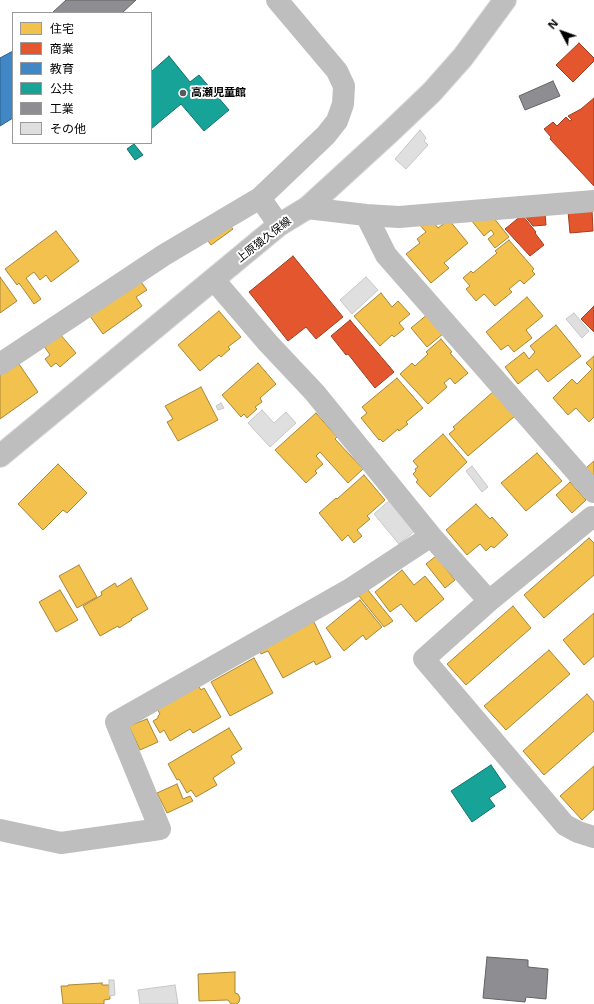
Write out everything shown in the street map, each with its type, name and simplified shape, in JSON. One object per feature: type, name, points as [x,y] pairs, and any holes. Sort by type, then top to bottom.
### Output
[{"type":"street","points":[[0,364],[164,255],[260,198],[326,135],[337,121],[343,104],[344,86],[337,71],[277,0]]},
{"type":"street","name":"上原猿久保線","points":[[0,456],[279,225],[307,208],[432,92],[464,57],[505,0]]},
{"type":"street","points":[[260,198],[279,225]]},
{"type":"street","points":[[307,208],[366,215],[399,217],[594,201]]},
{"type":"street","points":[[366,215],[386,255],[594,492]]},
{"type":"street","points":[[214,280],[315,393],[431,536],[489,601]]},
{"type":"street","points":[[593,517],[489,601],[424,659],[565,824],[578,832],[594,837]]},
{"type":"street","points":[[0,830],[61,843],[160,829],[116,722],[352,588],[431,536]]},
{"type":"building: 住宅","points":[[493,217],[509,237],[495,248],[488,239],[494,234],[491,230],[484,236],[471,220]]},
{"type":"building: 住宅","points":[[449,220],[468,243],[444,263],[449,268],[431,283],[406,254],[420,243],[417,239],[426,232],[419,224],[435,224],[438,228]]},
{"type":"building: 住宅","points":[[228,223],[233,229],[211,245],[205,237]]},
{"type":"building: 住宅","points":[[56,231],[79,261],[51,282],[46,275],[40,280],[34,272],[26,278],[41,299],[34,304],[19,283],[17,285],[5,269]]},
{"type":"building: 住宅","points":[[509,240],[534,269],[532,271],[535,274],[524,284],[520,280],[509,289],[512,292],[495,306],[484,294],[476,301],[466,289],[470,286],[463,278],[471,271],[473,273],[497,253],[495,251]]},
{"type":"building: 住宅","points":[[0,277],[17,301],[0,313]]},
{"type":"building: 住宅","points":[[138,278],[147,290],[136,297],[142,306],[103,334],[87,312]]},
{"type":"building: 住宅","points":[[381,293],[392,307],[398,301],[410,314],[399,323],[404,329],[394,337],[392,335],[380,346],[354,316]]},
{"type":"building: 住宅","points":[[527,297],[543,316],[526,330],[532,338],[514,352],[508,345],[501,350],[486,332]]},
{"type":"building: 住宅","points":[[219,311],[241,337],[228,347],[230,349],[221,357],[219,355],[200,371],[178,345]]},
{"type":"building: 住宅","points":[[428,314],[444,333],[427,347],[411,328]]},
{"type":"building: 住宅","points":[[556,325],[581,356],[548,382],[537,369],[518,384],[505,367],[524,352],[529,359],[535,352],[530,346]]},
{"type":"building: 住宅","points":[[60,334],[76,353],[60,367],[56,363],[51,367],[45,359],[50,355],[44,346]]},
{"type":"building: 住宅","points":[[441,339],[452,352],[450,353],[468,373],[455,384],[450,378],[444,383],[447,387],[428,404],[400,374],[412,363],[415,366],[428,354],[426,352]]},
{"type":"building: 住宅","points":[[594,356],[594,417],[589,422],[576,408],[568,415],[553,398],[572,379],[577,384],[592,369],[586,363]]},
{"type":"building: 住宅","points":[[17,361],[38,392],[0,419],[0,373]]},
{"type":"building: 住宅","points":[[258,363],[276,384],[260,398],[262,402],[255,407],[257,409],[247,418],[244,414],[241,417],[222,395]]},
{"type":"building: 住宅","points":[[397,378],[423,408],[406,422],[408,424],[399,431],[398,429],[383,442],[380,439],[379,440],[361,418],[367,413],[362,407]]},
{"type":"building: 住宅","points":[[201,387],[218,420],[178,441],[167,422],[173,419],[165,406]]},
{"type":"building: 住宅","points":[[494,391],[515,416],[468,456],[449,434],[455,429],[453,427]]},
{"type":"building: 住宅","points":[[316,413],[337,437],[335,439],[363,469],[348,483],[320,452],[316,456],[323,464],[315,471],[317,473],[306,483],[275,450]]},
{"type":"building: 住宅","points":[[443,434],[467,462],[430,497],[416,482],[418,480],[413,474],[416,471],[415,469],[418,467],[413,461]]},
{"type":"building: 住宅","points":[[537,453],[562,481],[526,511],[501,483]]},
{"type":"building: 住宅","points":[[594,461],[594,477],[586,468]]},
{"type":"building: 住宅","points":[[58,464],[87,493],[67,513],[63,510],[43,530],[18,504]]},
{"type":"building: 住宅","points":[[364,475],[385,500],[367,516],[370,519],[357,530],[362,536],[354,543],[348,535],[342,541],[319,513]]},
{"type":"building: 住宅","points":[[570,482],[586,500],[572,513],[556,495]]},
{"type":"building: 住宅","points":[[476,504],[490,519],[492,517],[508,535],[494,548],[491,546],[486,551],[480,544],[467,555],[446,530]]},
{"type":"building: 住宅","points":[[589,538],[594,543],[594,575],[544,618],[524,595]]},
{"type":"building: 住宅","points":[[436,556],[455,580],[445,588],[426,564]]},
{"type":"building: 住宅","points":[[79,565],[97,597],[77,608],[59,576]]},
{"type":"building: 住宅","points":[[402,570],[414,585],[425,576],[444,599],[416,622],[401,604],[390,612],[375,592]]},
{"type":"building: 住宅","points":[[131,578],[148,609],[119,628],[118,626],[100,636],[83,606],[102,595],[101,592],[115,583],[117,587]]},
{"type":"building: 住宅","points":[[367,589],[393,621],[384,627],[359,596]]},
{"type":"building: 住宅","points":[[60,590],[78,620],[56,632],[39,602]]},
{"type":"building: 住宅","points":[[360,600],[382,627],[366,640],[363,635],[344,651],[326,628]]},
{"type":"building: 住宅","points":[[513,606],[531,628],[466,685],[447,664]]},
{"type":"building: 住宅","points":[[594,613],[594,656],[584,665],[563,640]]},
{"type":"building: 住宅","points":[[312,618],[331,657],[316,665],[314,661],[283,678],[268,651],[261,654],[257,647]]},
{"type":"building: 住宅","points":[[549,650],[570,674],[506,730],[484,706]]},
{"type":"building: 住宅","points":[[254,658],[273,693],[230,716],[211,682]]},
{"type":"building: 住宅","points":[[196,682],[201,690],[204,688],[221,717],[193,733],[190,729],[170,741],[164,730],[160,733],[153,721],[158,718],[160,714],[156,707]]},
{"type":"building: 住宅","points":[[587,694],[594,702],[594,731],[544,775],[523,751]]},
{"type":"building: 住宅","points":[[147,719],[158,742],[140,750],[129,726]]},
{"type":"building: 住宅","points":[[229,728],[242,749],[231,756],[235,763],[213,778],[217,785],[196,797],[191,790],[187,793],[179,779],[177,780],[168,764]]},
{"type":"building: 住宅","points":[[594,766],[594,809],[582,820],[560,796]]},
{"type":"building: 住宅","points":[[177,784],[183,799],[190,796],[193,801],[167,813],[157,793]]},
{"type":"building: 住宅","points":[[235,972],[235,993],[238,994],[240,998],[237,1004],[231,1004],[228,1000],[199,1001],[198,974]]},
{"type":"building: 住宅","points":[[102,983],[102,985],[109,985],[110,999],[104,1000],[104,1004],[63,1004],[61,986]]},
{"type":"building: 商業","points":[[579,43],[594,58],[594,61],[573,82],[556,65]]},
{"type":"building: 商業","points":[[594,98],[594,186],[550,139],[551,137],[544,129],[553,122],[557,126],[566,117],[570,121],[572,120],[568,116],[581,109]]},
{"type":"building: 商業","points":[[592,209],[593,231],[570,233],[568,211]]},
{"type":"building: 商業","points":[[545,213],[546,225],[533,226],[524,215]]},
{"type":"building: 商業","points":[[522,215],[536,232],[535,233],[544,245],[530,256],[505,229]]},
{"type":"building: 商業","points":[[293,256],[343,317],[316,339],[306,327],[288,341],[249,292]]},
{"type":"building: 商業","points":[[594,306],[594,332],[581,319]]},
{"type":"building: 商業","points":[[350,320],[394,372],[375,388],[348,354],[346,355],[331,336]]},
{"type":"building: 教育","points":[[12,52],[12,119],[0,126],[0,58]]},
{"type":"building: 公共","name":"高瀬児童館","points":[[169,56],[190,82],[199,75],[229,110],[204,131],[181,104],[152,128],[152,71]]},
{"type":"building: 公共","points":[[134,144],[143,155],[135,160],[127,149]]},
{"type":"building: 公共","points":[[491,765],[506,787],[489,798],[495,806],[472,822],[451,791]]},
{"type":"building: 工業","points":[[66,0],[136,0],[123,12],[53,12]]},
{"type":"building: 工業","points":[[553,81],[560,96],[525,110],[519,96]]},
{"type":"building: 工業","points":[[487,957],[528,960],[528,967],[548,969],[546,999],[526,997],[525,1002],[483,998]]},
{"type":"building: その他","points":[[420,130],[426,138],[424,141],[428,145],[406,169],[395,159]]},
{"type":"building: その他","points":[[366,277],[378,290],[352,314],[340,300]]},
{"type":"building: その他","points":[[574,313],[589,331],[582,338],[566,319]]},
{"type":"building: その他","points":[[221,403],[224,408],[218,410],[216,406]]},
{"type":"building: その他","points":[[262,410],[274,423],[286,412],[296,423],[270,447],[248,423]]},
{"type":"building: その他","points":[[472,466],[488,487],[482,492],[466,471]]},
{"type":"building: その他","points":[[390,500],[416,530],[399,544],[374,514]]},
{"type":"building: その他","points":[[109,980],[114,980],[115,995],[109,996]]},
{"type":"building: その他","points":[[175,985],[178,1004],[140,1004],[138,990]]},
{"type":"place","name":"高瀬児童館","points":[[183,93]]}]
